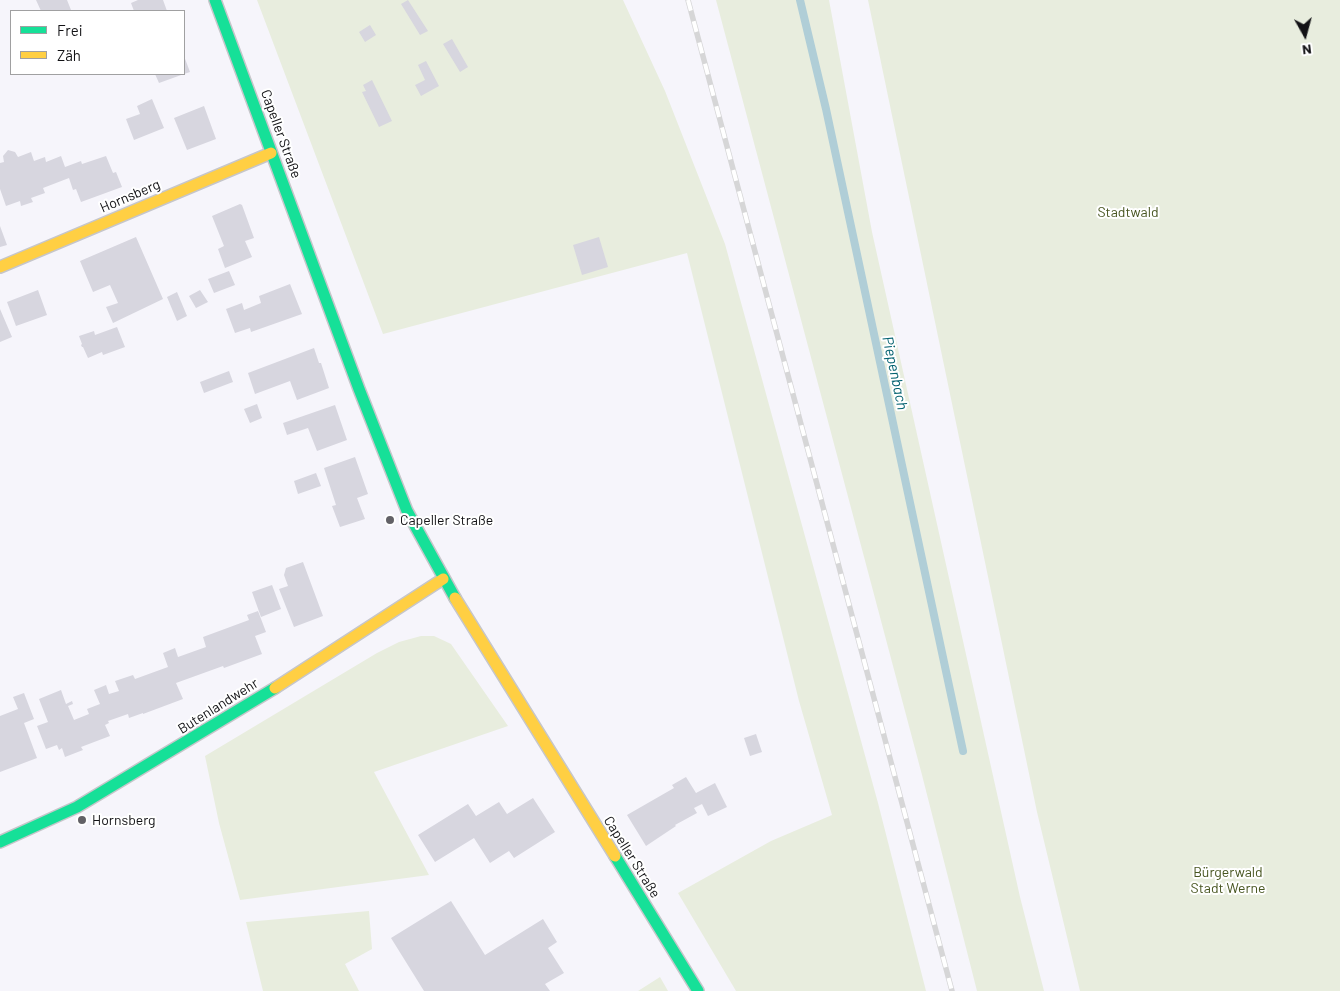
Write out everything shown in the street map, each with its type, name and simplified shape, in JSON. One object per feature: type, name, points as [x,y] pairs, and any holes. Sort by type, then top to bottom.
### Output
[{"type":"street","name":"Capeller Straße","points":[[215,0],[359,389],[407,511],[443,579],[698,991]]},
{"type":"street","name":"Hornsberg","points":[[0,267],[271,153]]},
{"type":"street","name":"Butenlandwehr","points":[[0,842],[77,807],[187,742],[304,670],[443,579]]},
{"type":"green space","points":[[257,0],[623,0],[665,91],[725,244],[878,803],[926,991],[736,991],[678,893],[771,841],[832,815],[799,701],[687,253],[383,334]]},
{"type":"green space","points":[[716,0],[829,0],[872,232],[1020,897],[1044,991],[977,991],[922,775]]},
{"type":"green space","name":"Stadtwald","points":[[868,0],[1340,0],[1340,991],[1080,991],[1037,812]]},
{"type":"green space","points":[[421,636],[434,636],[451,644],[508,726],[374,772],[429,875],[240,900],[219,823],[205,756],[377,653],[399,642]]},
{"type":"green space","points":[[369,911],[372,949],[345,964],[359,991],[263,991],[246,922]]},
{"type":"green space","points":[[660,977],[668,991],[638,991]]},
{"type":"building","points":[[36,0],[67,0],[71,10],[41,10]]},
{"type":"building","points":[[138,0],[163,0],[167,10],[134,10],[131,3]]},
{"type":"building","points":[[408,0],[428,31],[420,35],[401,4]]},
{"type":"building","points":[[370,25],[376,35],[365,42],[359,32]]},
{"type":"building","points":[[452,39],[468,67],[460,72],[443,44]]},
{"type":"building","points":[[185,59],[190,72],[185,74]]},
{"type":"building","points":[[426,61],[439,86],[421,96],[415,85],[425,80],[418,65]]},
{"type":"building","points":[[155,75],[181,75],[159,83]]},
{"type":"building","points":[[372,80],[392,121],[379,127],[362,92],[366,91],[363,85]]},
{"type":"building","points":[[152,99],[164,128],[134,140],[126,119],[140,114],[137,106]]},
{"type":"building","points":[[204,106],[216,139],[187,150],[174,118]]},
{"type":"building","points":[[8,150],[15,152],[18,157],[31,152],[34,161],[45,157],[46,162],[61,156],[65,167],[81,161],[82,164],[106,156],[113,173],[116,172],[122,187],[81,202],[76,189],[73,190],[69,178],[43,188],[45,193],[31,198],[33,202],[21,206],[20,201],[6,206],[0,189],[0,163],[4,162],[3,156]]},
{"type":"building","points":[[240,204],[254,238],[245,241],[252,257],[225,268],[218,249],[224,246],[212,216]]},
{"type":"building","points":[[0,226],[7,245],[0,247]]},
{"type":"building","points":[[136,237],[163,299],[113,323],[106,307],[118,303],[110,285],[93,292],[80,261]]},
{"type":"building","points":[[599,237],[608,267],[582,275],[573,245]]},
{"type":"building","points":[[229,271],[235,285],[214,293],[208,279]]},
{"type":"building","points":[[290,284],[302,314],[251,332],[250,328],[235,333],[226,309],[242,303],[244,310],[261,303],[259,296]]},
{"type":"building","points":[[38,290],[47,315],[16,326],[7,302]]},
{"type":"building","points":[[200,290],[208,302],[196,308],[189,296]]},
{"type":"building","points":[[177,292],[187,316],[177,321],[167,297]]},
{"type":"building","points":[[0,309],[12,337],[0,342]]},
{"type":"building","points":[[117,327],[125,347],[103,355],[102,352],[88,358],[81,345],[79,336],[94,331],[95,335]]},
{"type":"building","points":[[314,348],[329,388],[297,400],[290,381],[255,394],[248,373]]},
{"type":"building","points":[[229,371],[233,382],[204,393],[200,382]]},
{"type":"building","points":[[257,404],[262,418],[250,423],[244,409]]},
{"type":"building","points":[[335,405],[347,440],[317,451],[308,428],[287,435],[283,423]]},
{"type":"building","points":[[355,457],[368,494],[357,498],[365,519],[340,527],[332,506],[336,505],[324,468]]},
{"type":"building","points":[[316,473],[321,486],[298,494],[294,481]]},
{"type":"building","points":[[303,562],[323,616],[294,627],[279,589],[288,586],[284,575],[286,568]]},
{"type":"building","points":[[272,585],[281,609],[261,617],[252,592]]},
{"type":"building","points":[[258,611],[266,632],[255,636],[262,654],[176,683],[183,699],[143,714],[129,718],[128,714],[108,721],[109,723],[105,725],[110,736],[81,747],[83,750],[65,757],[62,748],[59,750],[57,745],[46,749],[37,726],[48,722],[39,699],[61,690],[66,704],[72,701],[73,704],[68,706],[74,720],[89,714],[87,709],[100,704],[94,690],[106,685],[109,694],[119,691],[115,681],[133,675],[135,679],[168,667],[163,653],[175,648],[178,657],[206,647],[203,637],[249,620],[247,615]]},
{"type":"building","points":[[24,693],[34,719],[24,723],[37,758],[0,772],[0,716],[18,709],[13,697]]},
{"type":"building","points":[[756,734],[762,752],[750,756],[744,738]]},
{"type":"building","points":[[686,777],[696,793],[715,783],[727,807],[708,816],[702,804],[694,808],[697,813],[675,825],[646,846],[627,815],[674,788],[672,785]]},
{"type":"building","points":[[533,798],[555,832],[514,858],[509,851],[490,863],[474,838],[435,862],[418,835],[468,804],[476,816],[499,802],[507,814]]},
{"type":"building","points":[[451,901],[485,955],[543,919],[557,942],[548,948],[564,973],[545,984],[550,991],[424,991],[391,938]]},
{"type":"waterway","name":"Piepenbach","points":[[800,0],[826,109],[963,751]]},
{"type":"railway","points":[[688,0],[952,991]]},
{"type":"traffic: fast","points":[[215,0],[359,389],[407,511],[455,598]]},
{"type":"traffic: fast","points":[[0,842],[77,807],[275,688]]},
{"type":"traffic: fast","points":[[615,856],[698,991]]},
{"type":"traffic: slow","points":[[0,267],[271,153]]},
{"type":"traffic: slow","points":[[275,688],[443,579]]},
{"type":"traffic: slow","points":[[455,598],[615,856]]},
{"type":"place","name":"Capeller Straße","points":[[390,520]]},
{"type":"place","name":"Hornsberg","points":[[82,820]]},
{"type":"park label","name":"Bürgerwald Stadt Werne","points":[[1228,880]]}]
